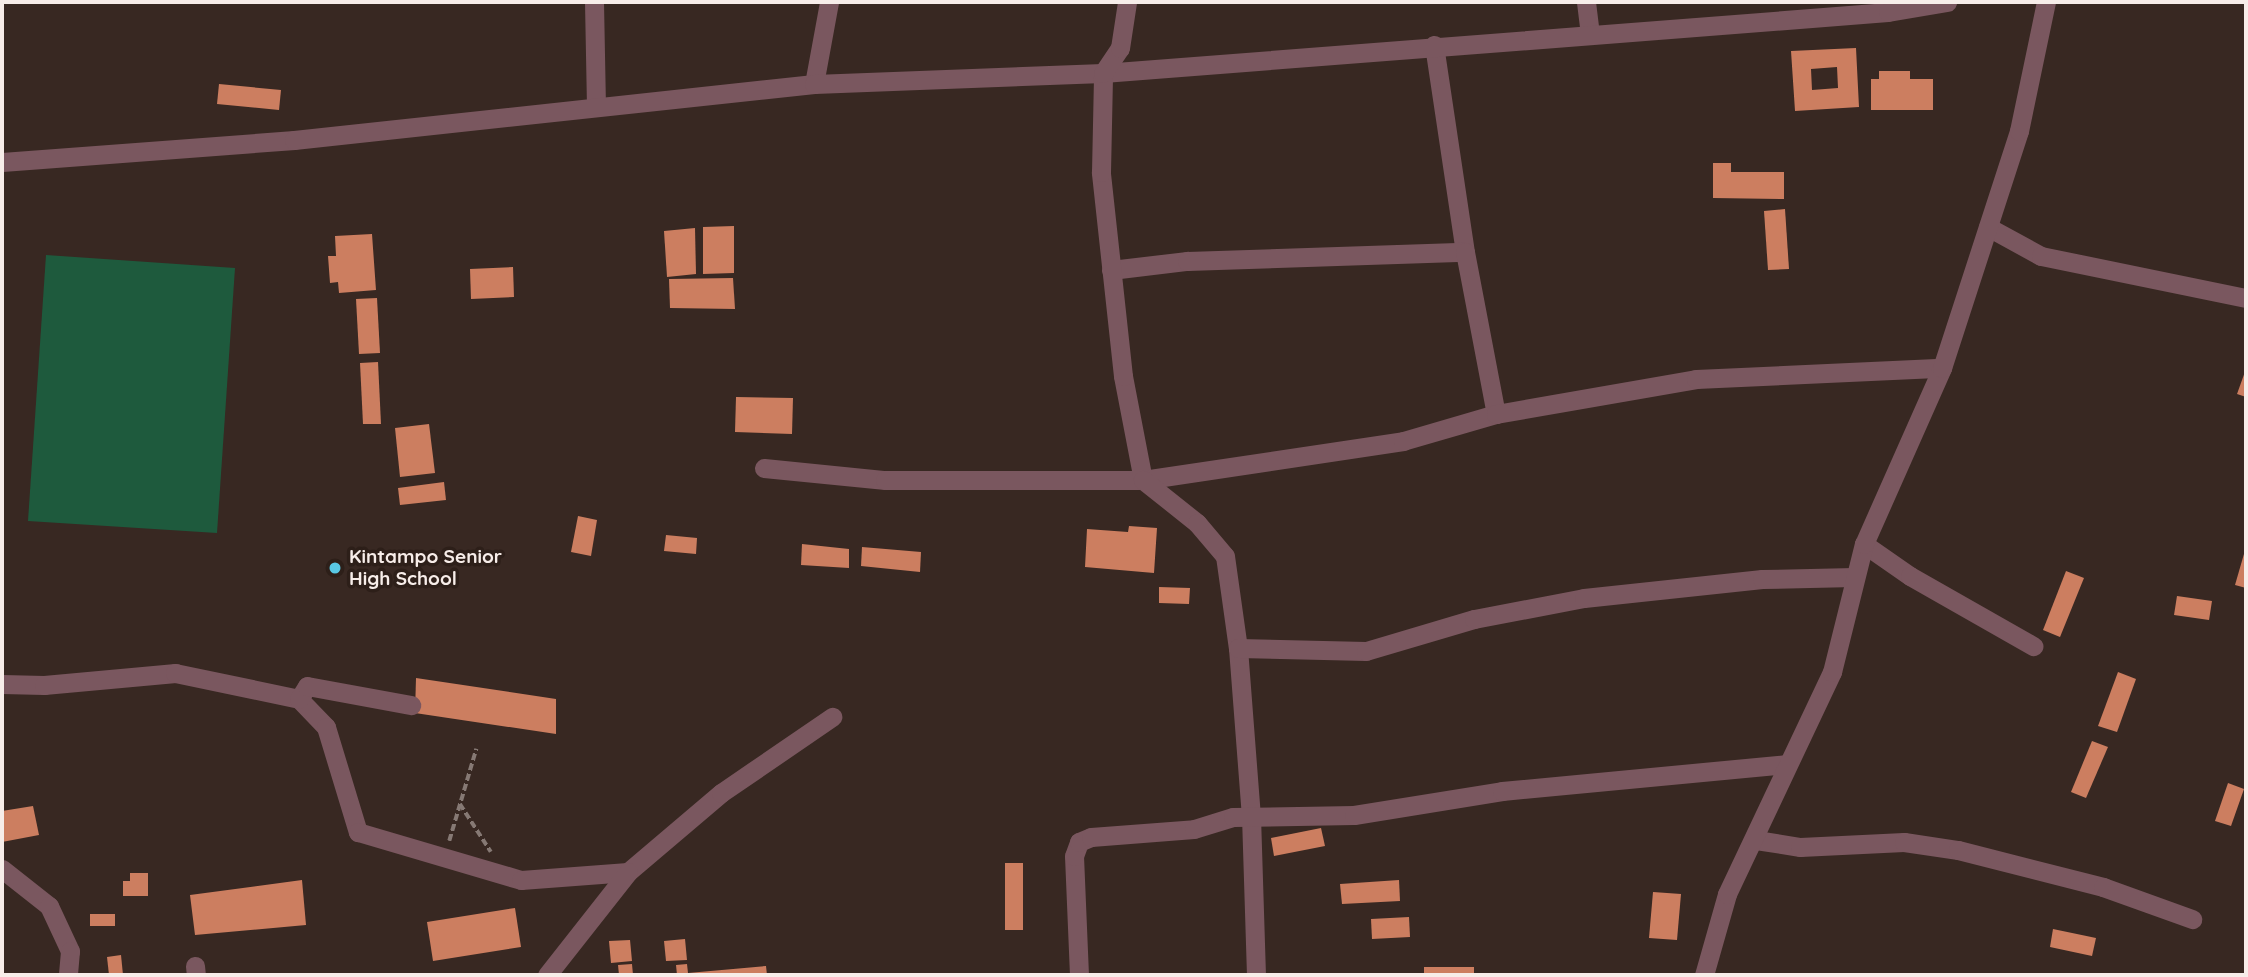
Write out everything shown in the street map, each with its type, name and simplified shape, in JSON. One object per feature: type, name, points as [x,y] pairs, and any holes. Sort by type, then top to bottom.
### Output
[{"type":"street","points":[[594,2],[596,106]]},
{"type":"street","points":[[814,84],[829,2]]},
{"type":"street","points":[[1127,2],[1120,48],[1103,73],[1101,172],[1111,270],[1143,480],[1197,523],[1225,556],[1238,648],[1251,816],[1256,975]]},
{"type":"street","points":[[1586,2],[1590,34]]},
{"type":"street","points":[[1749,2],[1749,22]]},
{"type":"street","points":[[2,162],[294,140],[814,84],[1103,73],[1888,12],[1947,2]]},
{"type":"street","points":[[1704,975],[1727,894],[1756,840],[1788,764],[1832,672],[1864,544],[1942,368],[2019,131],[2046,2]]},
{"type":"street","points":[[1434,46],[1465,251],[1496,414]]},
{"type":"street","points":[[1988,228],[2041,256],[2246,298]]},
{"type":"street","points":[[1111,270],[1187,261],[1465,251]]},
{"type":"street","points":[[764,468],[885,480],[1143,480],[1404,441],[1496,414],[1696,379],[1942,368]]},
{"type":"street","points":[[1864,544],[1910,576],[2033,646]]},
{"type":"street","points":[[1238,648],[1366,651],[1474,619],[1584,598],[1762,579],[1854,577]]},
{"type":"street","points":[[2,684],[44,685],[175,673],[299,699],[326,727],[358,832],[521,880],[628,872]]},
{"type":"street","points":[[299,699],[307,686],[411,705]]},
{"type":"street","points":[[547,975],[628,872],[721,793],[832,717]]},
{"type":"street","points":[[1079,975],[1074,856],[1079,842],[1091,837],[1194,829],[1251,816],[1354,816],[1502,791],[1788,764]]},
{"type":"street","points":[[1756,840],[1800,847],[1903,842],[1958,850],[2103,887],[2192,919]]},
{"type":"street","points":[[2,869],[49,906],[70,951],[68,975]]},
{"type":"path","points":[[444,857],[475,749]]},
{"type":"path","points":[[460,804],[505,875]]},
{"type":"green space","points":[[46,255],[235,268],[217,533],[28,521]]},
{"type":"building","points":[[1856,48],[1859,107],[1795,111],[1791,51]],"holes":[[[1837,67],[1838,88],[1812,90],[1811,69]]]},
{"type":"building","points":[[1879,71],[1910,71],[1910,79],[1933,79],[1933,110],[1871,110],[1871,79],[1879,79]]},
{"type":"building","points":[[219,84],[281,90],[279,110],[217,104]]},
{"type":"building","points":[[1713,163],[1731,163],[1731,172],[1784,172],[1784,199],[1713,198]]},
{"type":"building","points":[[1785,209],[1789,269],[1768,270],[1764,211]]},
{"type":"building","points":[[734,226],[734,273],[703,274],[703,227]]},
{"type":"building","points":[[695,228],[696,274],[667,277],[664,231]]},
{"type":"building","points":[[372,234],[376,290],[339,293],[338,282],[330,283],[328,256],[336,256],[335,236]]},
{"type":"building","points":[[513,267],[514,297],[471,299],[470,269]]},
{"type":"building","points":[[733,278],[735,309],[670,308],[669,279]]},
{"type":"building","points":[[377,298],[380,353],[359,354],[356,299]]},
{"type":"building","points":[[378,362],[381,424],[363,424],[360,363]]},
{"type":"building","points":[[2246,369],[2246,397],[2237,394]]},
{"type":"building","points":[[736,397],[793,398],[792,434],[735,432]]},
{"type":"building","points":[[429,424],[435,473],[400,477],[395,428]]},
{"type":"building","points":[[444,482],[446,500],[400,505],[398,488]]},
{"type":"building","points":[[578,516],[597,520],[591,556],[571,552]]},
{"type":"building","points":[[1129,526],[1157,528],[1154,573],[1085,567],[1087,529],[1128,532]]},
{"type":"building","points":[[666,535],[697,538],[696,554],[664,551]]},
{"type":"building","points":[[802,544],[849,549],[849,568],[801,565]]},
{"type":"building","points":[[862,547],[921,552],[920,572],[861,566]]},
{"type":"building","points":[[2246,547],[2246,588],[2235,585]]},
{"type":"building","points":[[2066,571],[2084,578],[2060,637],[2043,630]]},
{"type":"building","points":[[1159,587],[1190,588],[1189,604],[1159,603]]},
{"type":"building","points":[[2177,596],[2212,601],[2209,620],[2174,615]]},
{"type":"building","points":[[2118,672],[2136,679],[2117,732],[2098,726]]},
{"type":"building","points":[[416,678],[556,699],[556,734],[415,713]]},
{"type":"building","points":[[2092,741],[2108,747],[2086,798],[2071,792]]},
{"type":"building","points":[[2228,783],[2244,789],[2231,826],[2215,821]]},
{"type":"building","points":[[33,806],[39,835],[2,842],[2,811]]},
{"type":"building","points":[[1321,828],[1325,846],[1274,856],[1271,838]]},
{"type":"building","points":[[1005,863],[1023,863],[1023,930],[1005,930]]},
{"type":"building","points":[[130,873],[148,873],[148,896],[123,896],[123,881],[130,881]]},
{"type":"building","points":[[302,880],[306,925],[195,935],[190,895]]},
{"type":"building","points":[[1399,880],[1400,901],[1342,904],[1340,884]]},
{"type":"building","points":[[1653,892],[1681,894],[1677,940],[1649,938]]},
{"type":"building","points":[[515,908],[521,947],[433,961],[427,922]]},
{"type":"building","points":[[90,914],[115,914],[115,926],[90,926]]},
{"type":"building","points":[[1409,917],[1410,937],[1372,939],[1371,919]]},
{"type":"building","points":[[2053,929],[2096,938],[2092,956],[2050,947]]},
{"type":"building","points":[[685,939],[687,960],[666,961],[664,941]]},
{"type":"building","points":[[630,940],[632,961],[611,963],[609,941]]},
{"type":"building","points":[[121,955],[123,975],[109,975],[107,957]]},
{"type":"building","points":[[632,964],[633,975],[619,975],[618,965]]},
{"type":"building","points":[[687,964],[688,973],[766,966],[767,975],[677,975],[676,965]]},
{"type":"building","points":[[1424,967],[1474,967],[1474,975],[1424,975]]},
{"type":"place","name":"Kintampo Senior High School","points":[[335,568]]}]
